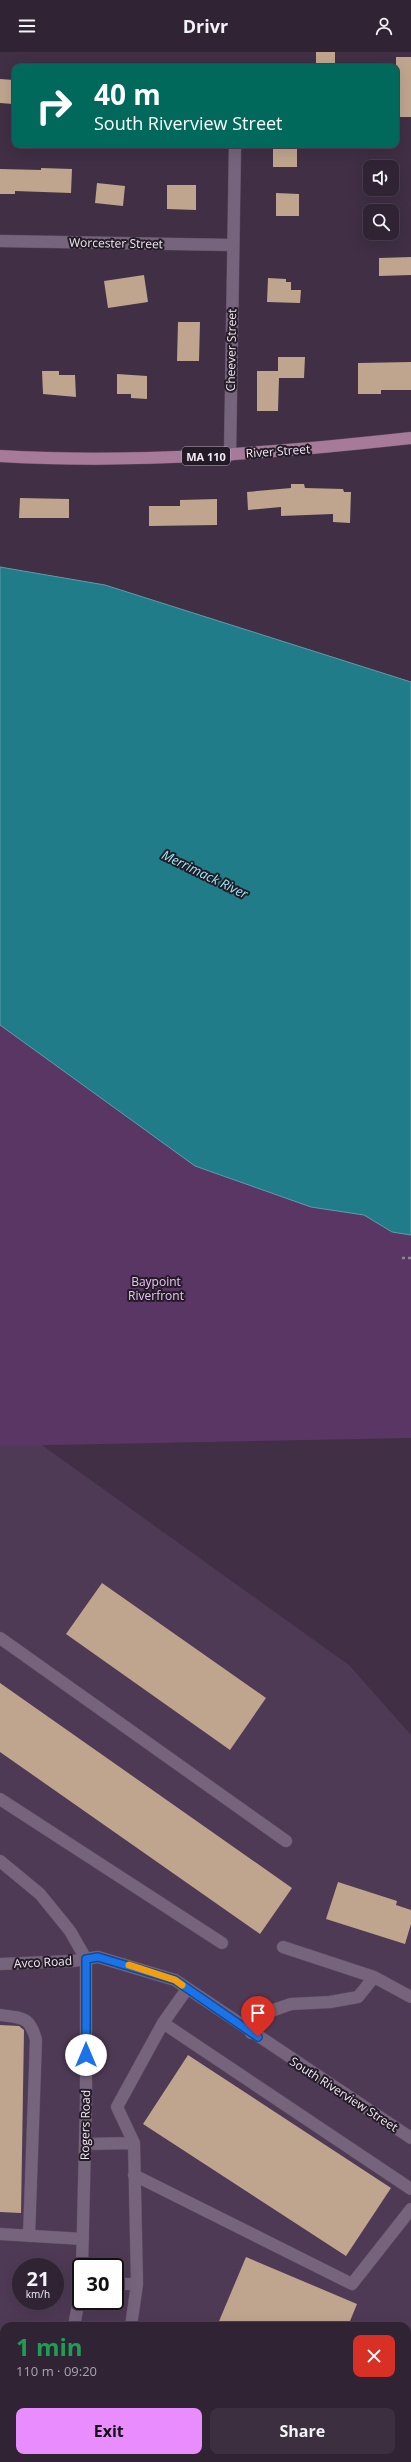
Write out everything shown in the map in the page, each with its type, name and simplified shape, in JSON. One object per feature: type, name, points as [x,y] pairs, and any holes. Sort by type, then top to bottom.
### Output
[{"type":"main road","name":"River Street","points":[[0,456],[130,458],[230,455],[411,438]]},
{"type":"street","name":"Cheever Street","points":[[230,455],[232,245],[235,148]]},
{"type":"street","name":"Worcester Street","points":[[0,240],[232,245]]},
{"type":"street","points":[[0,1638],[286,1841]]},
{"type":"street","points":[[0,1799],[222,1943]]},
{"type":"street","points":[[0,1861],[40,1894],[70,1931],[86,1959]]},
{"type":"street","points":[[284,1947],[374,1978],[411,1997]]},
{"type":"street","name":"South Riverview Street","points":[[86,1959],[98,1957],[175,1980],[251,2033],[411,2138]]},
{"type":"street","name":"Avco Road","points":[[0,1964],[86,1959]]},
{"type":"street","name":"Rogers Road","points":[[82,2258],[85,2144],[86,1959]]},
{"type":"street","points":[[251,2033],[268,2012],[291,2004],[330,2002],[358,1997],[374,1978]]},
{"type":"street","points":[[132,2322],[137,2284],[134,2143],[117,2107],[163,2023],[187,1989]]},
{"type":"street","points":[[0,2015],[25,2019],[32,2027],[36,2040],[29,2236]]},
{"type":"street","points":[[163,2023],[411,2189]]},
{"type":"street","points":[[85,2144],[134,2143]]},
{"type":"street","points":[[134,2175],[352,2284],[411,2209]]},
{"type":"street","points":[[0,2234],[83,2239]]},
{"type":"street","points":[[124,2284],[137,2284]]},
{"type":"street","points":[[75,2322],[77,2310]]},
{"type":"path","points":[[402,1258],[411,1258]]},
{"type":"shaded area","points":[[0,1426],[32,1438],[349,1665],[411,1735],[411,2322],[0,2322]]},
{"type":"green space","name":"Baypoint Riverfront","points":[[0,1003],[411,1189],[411,1438],[0,1446]]},
{"type":"water","name":"Merrimack River","points":[[0,567],[105,585],[411,682],[411,1235],[392,1232],[364,1215],[311,1207],[195,1166],[0,1025]]},
{"type":"building","points":[[316,52],[335,52],[335,64],[316,64]]},
{"type":"building","points":[[396,57],[411,57],[411,117],[399,117],[399,64],[396,64]]},
{"type":"building","points":[[0,79],[12,80],[12,104],[0,103]]},
{"type":"building","points":[[273,148],[297,148],[297,167],[273,167]]},
{"type":"building","points":[[41,168],[72,169],[71,193],[15,191],[15,194],[0,194],[0,169],[41,170]]},
{"type":"building","points":[[97,183],[125,186],[123,206],[95,203]]},
{"type":"building","points":[[167,185],[196,185],[196,210],[167,209]]},
{"type":"building","points":[[276,193],[299,194],[299,216],[276,216]]},
{"type":"building","points":[[411,257],[411,275],[379,276],[379,258]]},
{"type":"building","points":[[144,275],[148,302],[108,308],[104,281]]},
{"type":"building","points":[[268,278],[286,279],[286,282],[291,282],[291,290],[301,290],[300,303],[267,302]]},
{"type":"building","points":[[178,322],[200,322],[199,361],[177,361]]},
{"type":"building","points":[[278,357],[305,357],[304,378],[279,378],[278,411],[257,411],[257,371],[278,371]]},
{"type":"building","points":[[411,362],[411,390],[381,390],[381,394],[358,394],[358,363]]},
{"type":"building","points":[[42,371],[59,371],[59,375],[75,375],[76,397],[43,394]]},
{"type":"building","points":[[117,374],[147,376],[147,399],[131,398],[131,394],[117,394]]},
{"type":"building","points":[[291,484],[304,484],[305,488],[343,489],[344,492],[351,492],[350,523],[333,522],[333,514],[281,516],[281,507],[248,510],[247,492],[291,488]]},
{"type":"building","points":[[20,498],[69,499],[69,518],[19,518]]},
{"type":"building","points":[[217,499],[217,525],[149,526],[149,506],[180,506],[180,500]]},
{"type":"building","points":[[102,1583],[266,1698],[230,1750],[66,1634]]},
{"type":"building","points":[[0,1683],[292,1888],[260,1934],[0,1752]]},
{"type":"building","points":[[338,1882],[397,1901],[396,1905],[411,1910],[411,1924],[405,1944],[326,1919]]},
{"type":"building","points":[[0,2025],[19,2026],[24,2030],[21,2213],[0,2212]]},
{"type":"building","points":[[188,2055],[391,2188],[346,2256],[143,2124]]},
{"type":"building","points":[[246,2257],[357,2304],[350,2322],[219,2322]]},
{"type":"slow traffic","points":[[129,1965],[175,1980],[182,1985]]},
{"type":"route","points":[[86,2055],[86,1959],[98,1957],[175,1980],[258,2037]]}]
